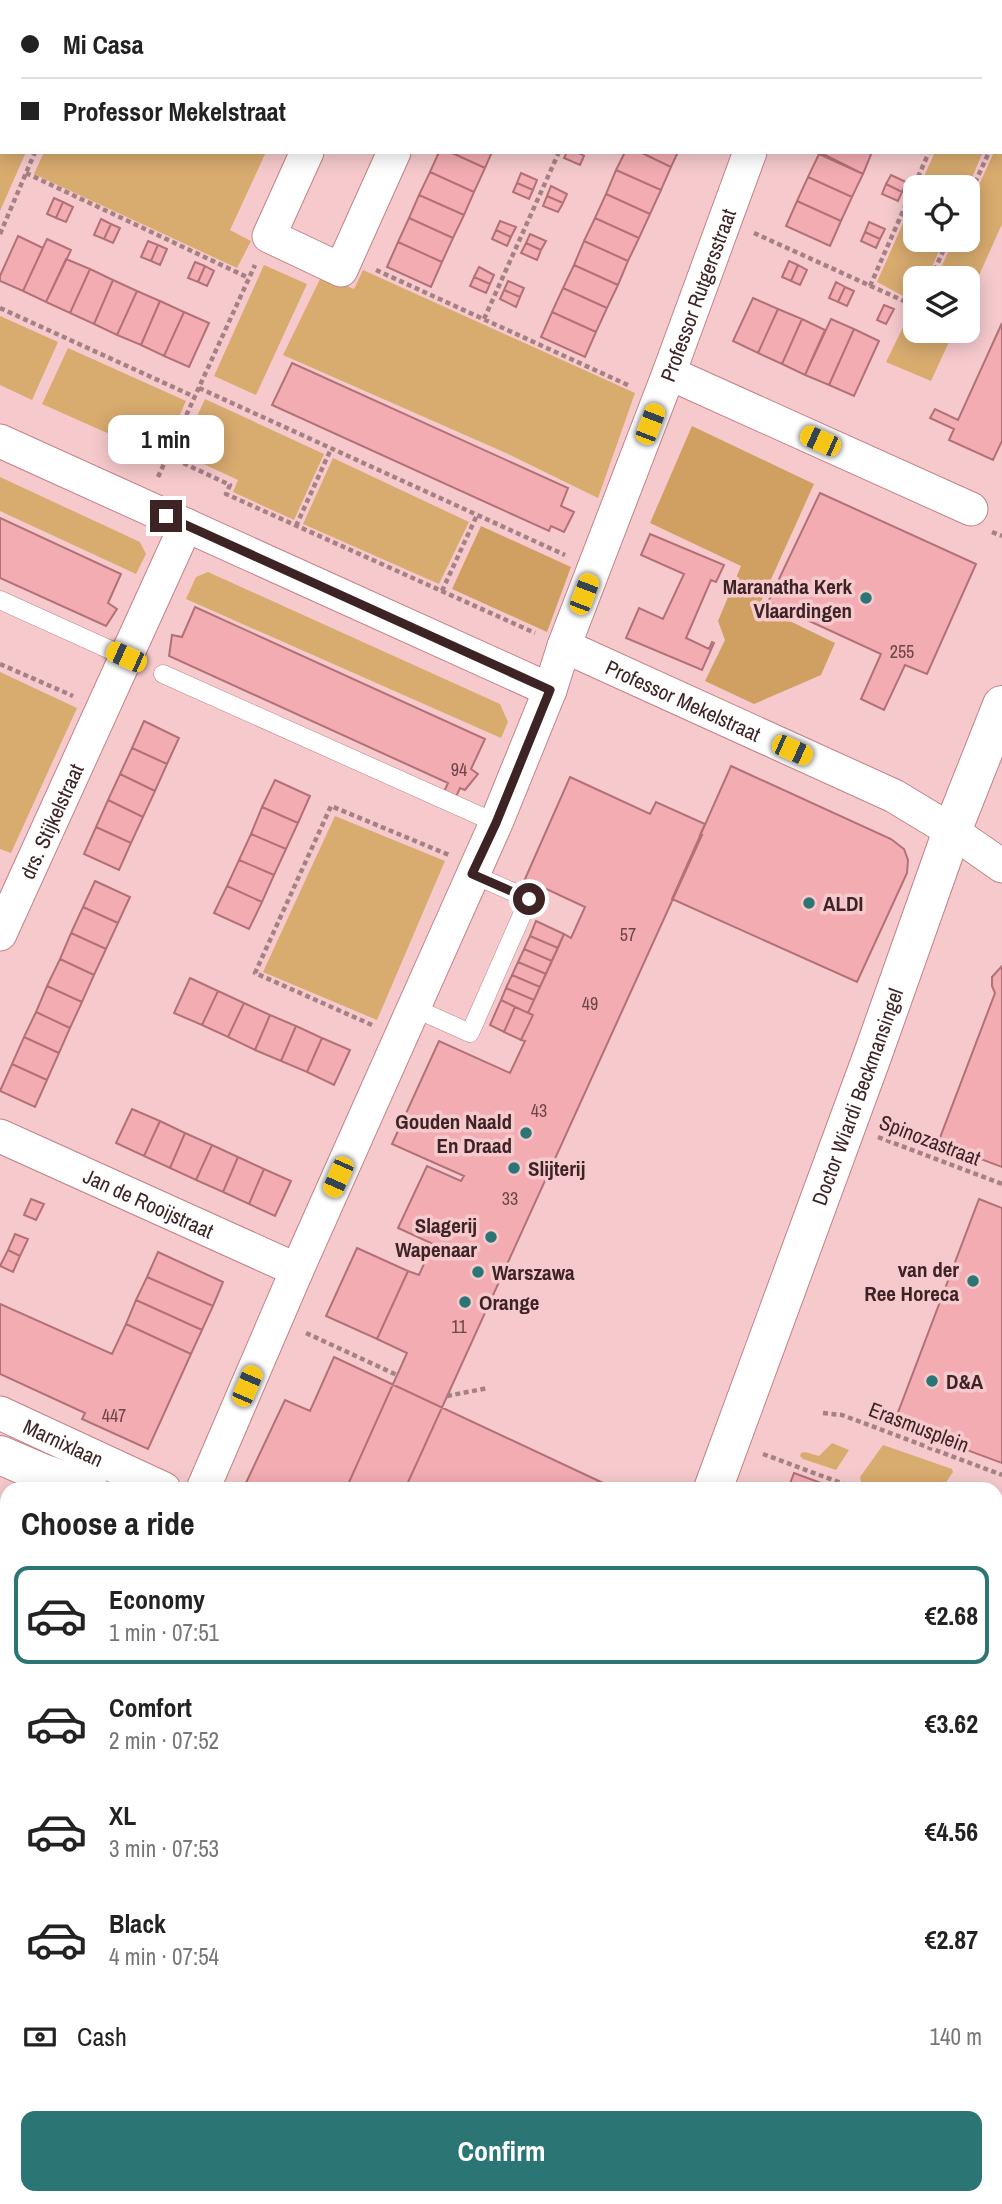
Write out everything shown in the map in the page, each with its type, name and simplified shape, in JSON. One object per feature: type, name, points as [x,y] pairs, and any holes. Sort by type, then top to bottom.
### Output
[{"type":"street","points":[[306,154],[269,236],[341,270],[393,154]]},
{"type":"street","name":"Professor Rutgersstraat","points":[[206,1482],[297,1270],[496,823],[550,690],[749,154]]},
{"type":"street","points":[[664,386],[971,509]]},
{"type":"street","points":[[0,441],[550,690]]},
{"type":"street","name":"drs. Stijkelstraat","points":[[0,934],[186,525]]},
{"type":"street","name":"Professor Mekelstraat","points":[[565,646],[894,796],[952,831],[1002,866]]},
{"type":"street","name":"Doctor Wiardi Beckmansingel","points":[[716,1482],[952,831],[1002,705]]},
{"type":"street","name":"Jan de Rooijstraat","points":[[0,1136],[297,1270]]},
{"type":"street","name":"Marnixlaan","points":[[0,1413],[149,1482]]},
{"type":"street","name":"Marnixlaan","points":[[0,1455],[57,1481]]},
{"type":"lane","points":[[0,600],[126,657]]},
{"type":"lane","points":[[163,674],[496,823]]},
{"type":"lane","points":[[407,1023],[470,1033],[508,948],[529,899],[474,870]]},
{"type":"path","points":[[0,234],[34,154]]},
{"type":"path","points":[[484,319],[558,154]]},
{"type":"path","points":[[870,286],[928,154]]},
{"type":"path","points":[[978,175],[988,154]]},
{"type":"path","points":[[26,173],[249,278]]},
{"type":"path","points":[[726,220],[903,301]]},
{"type":"path","points":[[145,507],[269,236]]},
{"type":"path","points":[[347,257],[484,319],[664,386]]},
{"type":"path","points":[[0,308],[195,397]]},
{"type":"path","points":[[199,388],[594,568]]},
{"type":"path","points":[[296,526],[331,449]]},
{"type":"path","points":[[168,456],[230,485],[226,494],[565,646]]},
{"type":"path","points":[[442,591],[477,515]]},
{"type":"path","points":[[0,664],[103,709]]},
{"type":"path","points":[[407,1023],[255,973],[331,806],[474,870]]},
{"type":"path","name":"Spinozastraat","points":[[847,1125],[1002,1184]]},
{"type":"path","points":[[276,1320],[397,1375]]},
{"type":"path","points":[[447,1396],[488,1388]]},
{"type":"path","name":"Erasmusplein","points":[[823,1413],[842,1415],[1002,1475]]},
{"type":"path","points":[[731,1441],[839,1482]]},
{"type":"shaded area","points":[[0,154],[25,154],[0,211]]},
{"type":"shaded area","points":[[43,154],[265,154],[230,230],[251,241],[237,268],[34,174]]},
{"type":"shaded area","points":[[934,154],[982,154],[973,175],[924,175]]},
{"type":"shaded area","points":[[993,154],[1002,154],[1002,224],[980,273],[980,266],[942,266],[948,252],[980,252],[980,183]]},
{"type":"shaded area","points":[[903,223],[903,252],[939,252],[932,266],[903,266],[903,296],[877,282]]},
{"type":"shaded area","points":[[264,265],[307,284],[256,395],[214,376]]},
{"type":"shaded area","points":[[363,270],[635,393],[598,498],[506,453],[283,355],[322,275],[354,289]]},
{"type":"shaded area","points":[[0,316],[58,342],[32,400],[0,385]]},
{"type":"shaded area","points":[[903,327],[903,343],[948,343],[931,381],[886,362]]},
{"type":"shaded area","points":[[68,348],[186,401],[161,457],[42,404]]},
{"type":"shaded area","points":[[205,399],[324,454],[294,520],[233,492],[238,480],[180,453]]},
{"type":"shaded area","points":[[692,426],[814,484],[759,606],[835,643],[821,675],[754,704],[705,681],[725,640],[718,621],[741,566],[650,523]]},
{"type":"shaded area","points":[[333,458],[469,522],[439,584],[303,524]]},
{"type":"shaded area","points":[[0,477],[140,542],[146,554],[136,574],[0,511]]},
{"type":"shaded area","points":[[481,526],[571,567],[547,632],[452,589]]},
{"type":"shaded area","points":[[208,572],[500,704],[508,722],[501,738],[186,599],[196,577]]},
{"type":"shaded area","points":[[0,672],[77,708],[11,853],[0,849]]},
{"type":"shaded area","points":[[335,816],[445,861],[377,1020],[263,972]]},
{"type":"shaded area","points":[[832,1443],[849,1450],[836,1470],[800,1456],[805,1452],[819,1456]]},
{"type":"shaded area","points":[[883,1445],[952,1469],[953,1472],[946,1482],[861,1482],[860,1477]]},
{"type":"building","points":[[438,154],[454,154],[485,168],[474,192],[430,172]]},
{"type":"building","points":[[454,154],[491,154],[485,168]]},
{"type":"building","points":[[566,154],[584,156],[580,165],[564,158]]},
{"type":"building","points":[[624,154],[644,154],[671,167],[661,190],[616,170]]},
{"type":"building","points":[[644,154],[677,154],[671,167]]},
{"type":"building","points":[[819,154],[863,174],[852,197],[808,177]]},
{"type":"building","points":[[823,154],[871,154],[863,174]]},
{"type":"building","points":[[616,170],[661,190],[650,214],[606,194]]},
{"type":"building","points":[[430,172],[474,192],[464,215],[419,195]]},
{"type":"building","points":[[521,173],[537,180],[533,190],[517,183]]},
{"type":"building","points":[[891,175],[903,181],[902,192],[886,184]]},
{"type":"building","points":[[808,177],[852,197],[841,221],[797,201]]},
{"type":"building","points":[[517,183],[533,190],[529,199],[513,192]]},
{"type":"building","points":[[886,184],[902,192],[898,201],[882,194]]},
{"type":"building","points":[[551,186],[567,194],[563,203],[547,196]]},
{"type":"building","points":[[606,194],[650,214],[639,238],[595,218]]},
{"type":"building","points":[[419,195],[464,215],[453,238],[409,218]]},
{"type":"building","points":[[547,196],[563,203],[558,212],[543,206]]},
{"type":"building","points":[[54,198],[63,202],[56,218],[47,214]]},
{"type":"building","points":[[797,201],[841,221],[830,246],[786,226]]},
{"type":"building","points":[[63,202],[73,207],[66,222],[56,218]]},
{"type":"building","points":[[409,218],[453,238],[442,262],[398,242]]},
{"type":"building","points":[[595,218],[639,238],[628,261],[584,241]]},
{"type":"building","points":[[101,219],[111,224],[104,239],[94,235]]},
{"type":"building","points":[[500,221],[516,227],[511,237],[496,230]]},
{"type":"building","points":[[869,222],[885,229],[880,239],[865,232]]},
{"type":"building","points":[[111,224],[120,228],[113,243],[104,239]]},
{"type":"building","points":[[496,230],[511,237],[507,246],[492,239]]},
{"type":"building","points":[[865,232],[880,239],[876,248],[861,241]]},
{"type":"building","points":[[530,234],[546,241],[541,250],[526,243]]},
{"type":"building","points":[[18,236],[43,248],[23,291],[0,281]]},
{"type":"building","points":[[47,239],[71,250],[46,302],[23,291]]},
{"type":"building","points":[[148,241],[158,245],[151,261],[141,257]]},
{"type":"building","points":[[584,241],[628,261],[618,285],[574,265]]},
{"type":"building","points":[[398,242],[442,262],[431,287],[387,267]]},
{"type":"building","points":[[526,243],[541,250],[537,260],[521,253]]},
{"type":"building","points":[[158,245],[167,249],[160,265],[151,261]]},
{"type":"building","points":[[66,259],[90,269],[70,313],[46,302]]},
{"type":"building","points":[[789,261],[798,265],[791,281],[782,277]]},
{"type":"building","points":[[195,262],[205,266],[198,282],[188,278]]},
{"type":"building","points":[[574,265],[618,285],[607,308],[563,288]]},
{"type":"building","points":[[798,265],[807,270],[800,285],[791,281]]},
{"type":"building","points":[[205,266],[214,271],[207,286],[198,282]]},
{"type":"building","points":[[479,267],[494,275],[490,284],[474,277]]},
{"type":"building","points":[[90,269],[113,280],[94,324],[70,313]]},
{"type":"building","points":[[474,277],[490,284],[486,293],[470,286]]},
{"type":"building","points":[[113,280],[137,291],[117,335],[94,324]]},
{"type":"building","points":[[508,281],[524,288],[520,297],[504,290]]},
{"type":"building","points":[[836,282],[845,287],[838,302],[829,298]]},
{"type":"building","points":[[845,287],[854,291],[847,306],[838,302]]},
{"type":"building","points":[[563,288],[607,308],[596,332],[552,312]]},
{"type":"building","points":[[504,290],[520,297],[516,307],[500,299]]},
{"type":"building","points":[[137,291],[160,301],[141,345],[117,335]]},
{"type":"building","points":[[753,298],[778,309],[758,353],[733,341]]},
{"type":"building","points":[[160,301],[184,312],[164,356],[141,345]]},
{"type":"building","points":[[884,305],[894,309],[886,324],[877,320]]},
{"type":"building","points":[[778,309],[802,319],[782,364],[758,353]]},
{"type":"building","points":[[184,312],[209,323],[189,367],[164,356]]},
{"type":"building","points":[[552,312],[596,332],[585,357],[541,337]]},
{"type":"building","points":[[802,319],[825,330],[805,375],[782,364]]},
{"type":"building","points":[[831,319],[854,329],[829,385],[805,375]]},
{"type":"building","points":[[1002,323],[1002,441],[993,460],[949,440],[954,429],[930,418],[935,409],[958,420]]},
{"type":"building","points":[[854,329],[879,341],[854,396],[829,385]]},
{"type":"building","points":[[292,363],[568,488],[561,506],[574,512],[564,532],[551,526],[549,531],[272,405]]},
{"type":"building","name":"Maranatha Kerk Vlaardingen","points":[[820,493],[976,564],[927,674],[905,665],[884,710],[861,699],[881,654],[768,602]]},
{"type":"building","points":[[0,518],[121,574],[108,603],[117,609],[106,626],[0,578]]},
{"type":"building","points":[[650,534],[724,565],[716,582],[711,580],[686,638],[709,649],[712,642],[714,643],[702,670],[626,638],[639,608],[663,619],[684,574],[641,555]]},
{"type":"building","points":[[195,607],[485,739],[471,769],[478,774],[465,790],[460,788],[455,799],[443,794],[448,783],[169,656],[172,635],[182,637]]},
{"type":"building","points":[[144,721],[179,738],[167,764],[132,748]]},
{"type":"building","points":[[132,748],[167,764],[155,791],[120,774]]},
{"type":"building","points":[[731,766],[891,839],[904,849],[908,860],[907,873],[857,982],[672,899]]},
{"type":"building","points":[[120,774],[155,791],[143,817],[108,800]]},
{"type":"building","points":[[570,777],[650,814],[656,802],[705,824],[408,1482],[349,1482],[407,1353],[377,1339],[408,1271],[419,1275],[433,1244],[398,1228],[427,1166],[461,1181],[464,1176],[392,1144],[439,1041],[510,1073],[525,1041],[521,1040],[533,1015],[528,1013],[564,934],[571,938],[585,907],[525,879]]},
{"type":"building","points":[[275,780],[310,796],[298,823],[262,807]]},
{"type":"building","points":[[108,800],[143,817],[131,843],[96,827]]},
{"type":"building","points":[[262,807],[298,823],[286,849],[251,834]]},
{"type":"building","points":[[96,827],[131,843],[119,870],[84,854]]},
{"type":"building","points":[[251,834],[286,849],[274,875],[239,860]]},
{"type":"building","points":[[239,860],[274,875],[262,902],[227,886]]},
{"type":"building","points":[[95,881],[130,897],[118,923],[83,907]]},
{"type":"building","points":[[227,886],[262,902],[249,929],[214,913]]},
{"type":"building","points":[[83,907],[118,923],[106,949],[71,933]]},
{"type":"building","points":[[536,921],[564,934],[558,948],[530,936]]},
{"type":"building","points":[[71,933],[106,949],[94,975],[60,959]]},
{"type":"building","points":[[530,936],[558,948],[552,961],[524,949]]},
{"type":"building","points":[[524,949],[552,961],[546,974],[518,962]]},
{"type":"building","points":[[60,959],[94,975],[82,1002],[47,986]]},
{"type":"building","points":[[518,962],[546,974],[540,987],[512,975]]},
{"type":"building","points":[[1002,966],[1002,1167],[938,1143],[995,993],[992,977]]},
{"type":"building","points":[[512,975],[540,987],[534,1000],[506,988]]},
{"type":"building","points":[[190,978],[218,991],[202,1025],[174,1013]]},
{"type":"building","points":[[47,986],[82,1002],[70,1028],[36,1012]]},
{"type":"building","points":[[506,988],[534,1000],[528,1013],[501,1000]]},
{"type":"building","points":[[218,991],[244,1003],[228,1037],[202,1025]]},
{"type":"building","points":[[501,1000],[515,1007],[504,1032],[490,1025]]},
{"type":"building","points":[[244,1003],[270,1015],[255,1050],[228,1037]]},
{"type":"building","points":[[515,1007],[533,1015],[521,1040],[504,1032]]},
{"type":"building","points":[[36,1012],[70,1028],[59,1053],[24,1037]]},
{"type":"building","points":[[270,1015],[296,1026],[281,1061],[255,1050]]},
{"type":"building","points":[[296,1026],[322,1038],[307,1072],[281,1061]]},
{"type":"building","points":[[24,1037],[59,1053],[47,1080],[12,1064]]},
{"type":"building","points":[[322,1038],[350,1050],[334,1085],[307,1072]]},
{"type":"building","points":[[12,1064],[47,1080],[35,1107],[0,1091]]},
{"type":"building","points":[[132,1109],[160,1121],[144,1156],[116,1143]]},
{"type":"building","points":[[160,1121],[185,1133],[170,1168],[144,1156]]},
{"type":"building","points":[[185,1133],[212,1145],[196,1180],[170,1168]]},
{"type":"building","points":[[212,1145],[238,1157],[223,1192],[196,1180]]},
{"type":"building","points":[[238,1157],[264,1169],[249,1204],[223,1192]]},
{"type":"building","points":[[264,1169],[291,1181],[275,1216],[249,1204]]},
{"type":"building","points":[[31,1199],[44,1204],[36,1220],[24,1215]]},
{"type":"building","points":[[979,1199],[1002,1208],[1002,1463],[894,1423]]},
{"type":"building","points":[[15,1234],[28,1239],[20,1256],[8,1250]]},
{"type":"building","points":[[357,1248],[408,1271],[377,1339],[326,1316]]},
{"type":"building","points":[[8,1250],[20,1256],[13,1272],[0,1266]]},
{"type":"building","points":[[158,1252],[223,1282],[213,1306],[147,1277]]},
{"type":"building","points":[[147,1277],[213,1306],[202,1330],[136,1300]]},
{"type":"building","points":[[136,1300],[202,1330],[191,1354],[126,1324]]},
{"type":"building","points":[[0,1304],[112,1354],[126,1324],[191,1354],[148,1449],[82,1419],[85,1413],[0,1374]]},
{"type":"building","points":[[334,1357],[601,1482],[246,1482],[285,1400],[310,1411]]},
{"type":"building","points":[[794,1473],[818,1482],[791,1482]]},
{"type":"place","name":"Maranatha Kerk Vlaardingen","points":[[866,598]]},
{"type":"place","name":"ALDI","points":[[809,903]]},
{"type":"place","name":"Gouden Naald En Draad","points":[[526,1133]]},
{"type":"place","name":"Slijterij","points":[[514,1168]]},
{"type":"place","name":"Slagerij Wapenaar","points":[[491,1237]]},
{"type":"place","name":"Warszawa","points":[[478,1272]]},
{"type":"place","name":"van der Ree Horeca","points":[[973,1281]]},
{"type":"place","name":"Orange","points":[[465,1302]]},
{"type":"place","name":"D&A","points":[[932,1381]]},
{"type":"route","points":[[166,516],[550,690],[496,823],[472,874],[529,899]]}]
